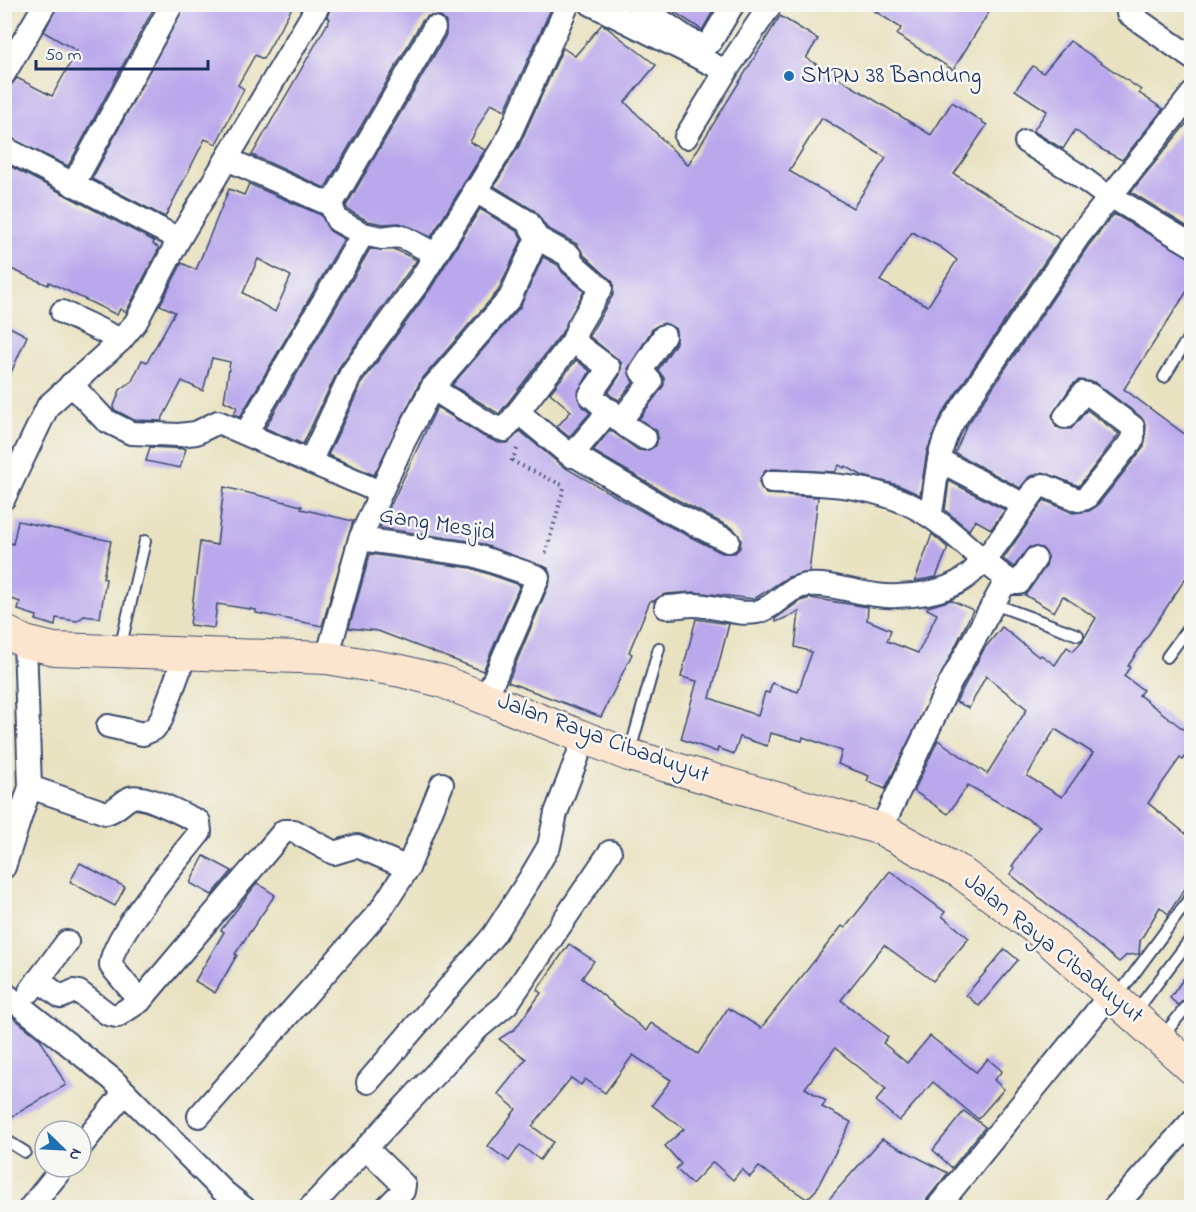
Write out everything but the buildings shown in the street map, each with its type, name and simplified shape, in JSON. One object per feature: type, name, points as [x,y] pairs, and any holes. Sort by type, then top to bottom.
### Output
[{"type":"main road","name":"Jalan Raya Cibaduyut","points":[[15,637],[54,649],[185,655],[327,657],[441,681],[629,754],[881,829],[935,856],[1039,931],[1191,1068]]},
{"type":"street","points":[[4,74],[45,4]]},
{"type":"street","points":[[74,185],[172,4]]},
{"type":"street","points":[[4,498],[48,406],[121,340],[136,322],[179,239],[319,4]]},
{"type":"street","points":[[310,462],[351,374],[420,280],[506,142],[568,4]]},
{"type":"street","points":[[591,4],[726,71]]},
{"type":"street","points":[[637,4],[688,39],[704,45],[711,41],[733,4]]},
{"type":"street","points":[[686,137],[726,71],[769,8]]},
{"type":"street","points":[[1128,13],[1191,58]]},
{"type":"street","points":[[331,205],[434,28]]},
{"type":"street","points":[[930,516],[939,478],[941,443],[954,420],[1108,196],[1191,94]]},
{"type":"street","points":[[1026,142],[1108,196],[1191,245]]},
{"type":"street","points":[[4,148],[179,239]]},
{"type":"street","points":[[228,159],[331,205],[337,220],[363,234],[382,238],[397,236],[435,254]]},
{"type":"street","points":[[432,388],[490,425],[504,430],[573,341],[578,327],[601,288],[571,262],[570,256],[537,238],[528,222],[474,190]]},
{"type":"street","points":[[246,433],[363,234]]},
{"type":"street","name":"Gang Mesjid","points":[[537,238],[510,298],[432,388],[380,492],[360,539],[474,555],[538,577]]},
{"type":"street","points":[[62,312],[121,340]]},
{"type":"street","points":[[574,455],[651,382],[641,371],[664,336]]},
{"type":"street","points":[[573,341],[609,368],[590,395],[645,438]]},
{"type":"street","points":[[71,384],[105,420],[131,433],[162,436],[187,434],[218,422],[380,492]]},
{"type":"street","points":[[666,607],[694,605],[736,612],[757,612],[797,586],[812,585],[886,596],[921,593],[950,587],[966,578],[982,561],[1024,505],[1043,485],[1078,500],[1086,498],[1133,439],[1132,427],[1090,395],[1083,393],[1065,417]]},
{"type":"street","points":[[518,412],[571,456],[574,455],[667,510],[728,541]]},
{"type":"street","points":[[939,460],[1024,505]]},
{"type":"street","points":[[772,482],[830,484],[881,494],[930,516],[982,561],[1017,584],[1035,559]]},
{"type":"street","points":[[327,657],[360,539]]},
{"type":"street","points":[[486,698],[538,577]]},
{"type":"street","points":[[881,829],[948,687],[1007,579]]},
{"type":"street","points":[[4,867],[30,786],[15,637]]},
{"type":"street","points":[[108,726],[143,735],[154,729],[160,720],[185,655]]},
{"type":"street","points":[[368,1082],[493,936],[529,880],[549,846],[556,813],[585,737]]},
{"type":"street","points":[[199,1116],[380,911],[408,868],[442,784]]},
{"type":"street","points":[[30,786],[106,813],[117,810],[130,798],[143,797],[199,822],[200,832],[140,908],[112,952],[111,966],[140,1000]]},
{"type":"street","points":[[38,980],[55,995],[62,997],[74,991],[79,992],[108,1014],[117,1016],[140,1000],[284,831],[294,831],[334,853],[357,846],[408,868]]},
{"type":"street","points":[[310,1208],[478,1028],[507,1004],[610,852]]},
{"type":"street","points":[[67,942],[38,980],[12,999],[125,1092],[224,1192],[244,1208]]},
{"type":"street","points":[[937,1208],[1120,1002]]},
{"type":"street","points":[[93,1131],[125,1092]]},
{"type":"street","points":[[1114,1208],[1191,1121]]},
{"type":"street","points":[[366,1148],[404,1185],[403,1191],[386,1208]]},
{"type":"street","points":[[30,1208],[53,1179]]},
{"type":"lane","points":[[1164,377],[1191,332]]},
{"type":"lane","points":[[119,652],[145,542]]},
{"type":"lane","points":[[994,604],[1078,635]]},
{"type":"lane","points":[[1167,657],[1190,626]]},
{"type":"lane","points":[[629,754],[659,648]]},
{"type":"lane","points":[[1120,1002],[1191,895]]},
{"type":"lane","points":[[1120,1002],[1191,937]]},
{"type":"lane","points":[[1161,1039],[1191,1000]]},
{"type":"lane","points":[[4,1139],[25,1152]]},
{"type":"path","points":[[504,430],[521,439],[513,461],[564,488],[538,577]]},
{"type":"place","name":"SMPN 38 Bandung","points":[[789,76]]}]
